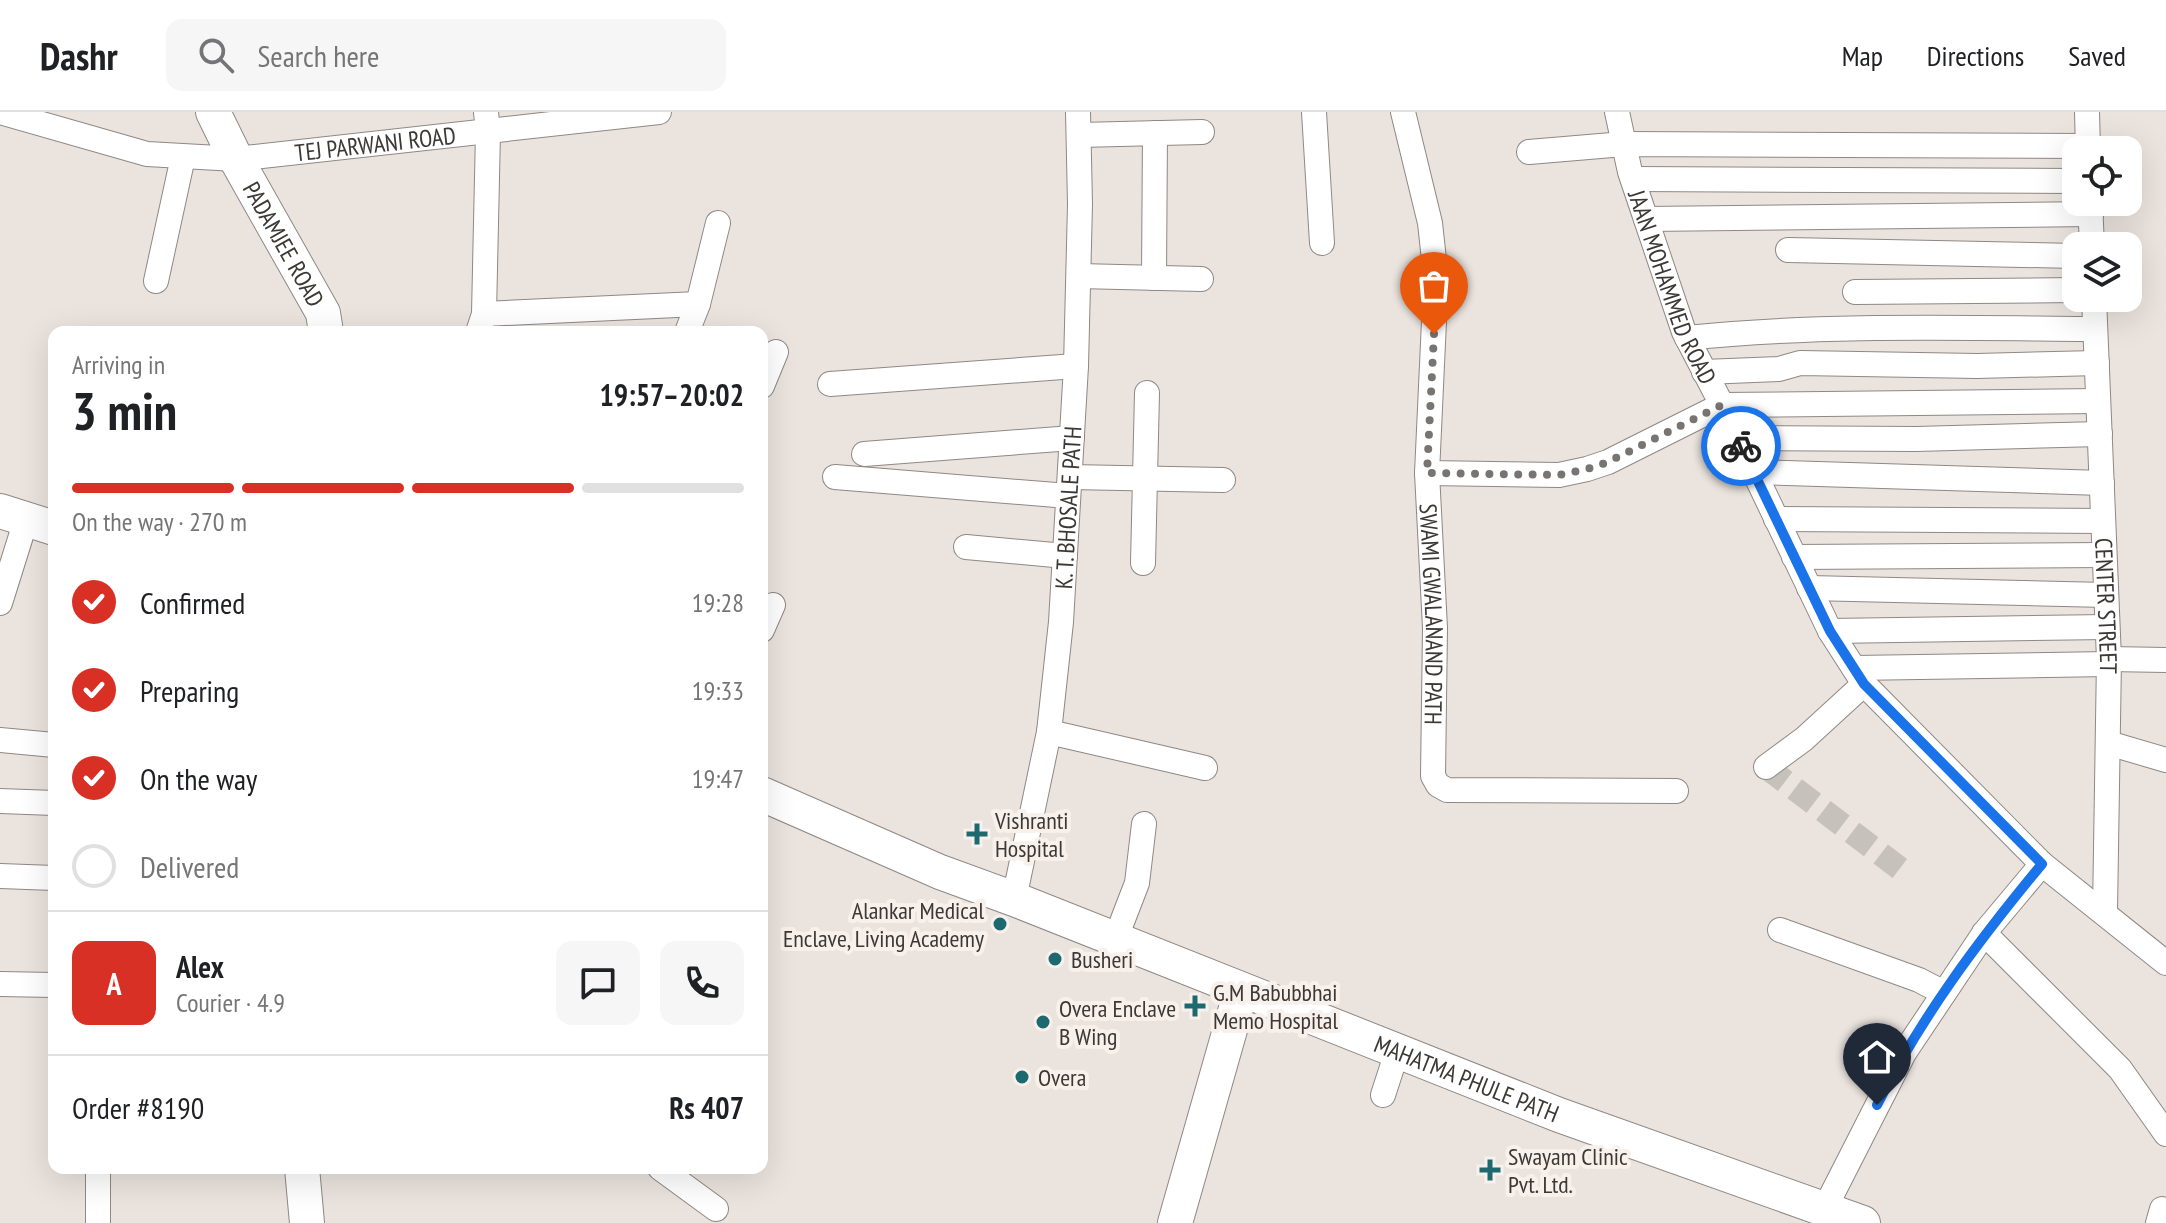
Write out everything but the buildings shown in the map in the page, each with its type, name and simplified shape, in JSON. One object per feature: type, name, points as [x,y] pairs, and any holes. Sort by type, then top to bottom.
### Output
[{"type":"main road","name":"PADAMJEE ROAD","points":[[213,112],[323,313],[325,326]]},
{"type":"main road","name":"MAHATMA PHULE PATH","points":[[768,797],[940,872],[1241,991],[1559,1115],[1845,1218]]},
{"type":"main road","points":[[1175,1223],[1241,991]]},
{"type":"main road","points":[[303,1174],[307,1223]]},
{"type":"street","name":"TEJ PARWANI ROAD","points":[[0,112],[147,154],[236,159],[487,122],[496,129],[659,112]]},
{"type":"street","points":[[1314,112],[1322,243]]},
{"type":"street","name":"SWAMI GWALANAND PATH","points":[[1403,112],[1430,223],[1436,278],[1427,473],[1435,628],[1433,776],[1438,785],[1447,790],[1676,791]]},
{"type":"street","name":"JAAN MOHAMMED ROAD","points":[[1617,112],[1633,179],[1687,338],[1830,631],[1859,676],[2042,864],[2166,963]]},
{"type":"street","points":[[2087,112],[2088,136]]},
{"type":"street","points":[[487,122],[481,323],[598,321],[698,304]]},
{"type":"street","points":[[1079,124],[1155,133],[1202,132]]},
{"type":"street","name":"K. T. BHOSALE PATH","points":[[1014,899],[1049,732],[1061,622],[1076,366],[1079,124]]},
{"type":"street","points":[[1154,278],[1155,133]]},
{"type":"street","points":[[1529,152],[1624,144],[2062,148]]},
{"type":"street","points":[[156,281],[183,157]]},
{"type":"street","points":[[1633,179],[2062,181]]},
{"type":"street","points":[[1646,219],[2062,209]]},
{"type":"street","points":[[689,326],[698,304],[718,223]]},
{"type":"street","points":[[1788,250],[2062,256]]},
{"type":"street","points":[[1079,276],[1201,279]]},
{"type":"street","points":[[1855,292],[2062,290]]},
{"type":"street","name":"CENTER STREET","points":[[2094,312],[2109,661],[2105,912]]},
{"type":"street","points":[[1687,338],[1757,331],[1849,328],[2095,329]]},
{"type":"street","points":[[768,371],[776,352]]},
{"type":"street","points":[[1704,372],[1779,369],[1800,363],[1977,366],[2097,363]]},
{"type":"street","points":[[830,384],[1076,366]]},
{"type":"street","points":[[1143,563],[1147,393]]},
{"type":"street","points":[[1427,473],[1559,475],[1617,458],[1722,405],[2098,401]]},
{"type":"street","points":[[1737,438],[2100,434]]},
{"type":"street","points":[[1985,437],[1986,479]]},
{"type":"street","points":[[864,454],[1072,438]]},
{"type":"street","points":[[1754,472],[2102,483]]},
{"type":"street","points":[[835,477],[1069,486],[1145,480],[1223,480]]},
{"type":"street","points":[[1776,519],[2103,521]]},
{"type":"street","points":[[0,603],[27,520]]},
{"type":"street","points":[[966,547],[1065,556]]},
{"type":"street","points":[[1794,557],[2104,555]]},
{"type":"street","points":[[1809,588],[2106,595]]},
{"type":"street","points":[[768,616],[773,605]]},
{"type":"street","points":[[1830,631],[2107,627]]},
{"type":"street","points":[[1770,764],[1796,745],[1859,676],[2166,660]]},
{"type":"street","points":[[1049,732],[1205,768]]},
{"type":"street","points":[[0,740],[48,744]]},
{"type":"street","points":[[2108,743],[2166,760]]},
{"type":"street","points":[[0,801],[48,803]]},
{"type":"street","points":[[1115,940],[1137,883],[1144,824]]},
{"type":"street","points":[[1845,1218],[1904,1053],[1989,928],[2042,864]]},
{"type":"street","points":[[0,876],[48,878]]},
{"type":"street","points":[[1989,928],[2120,1069],[2166,1134]]},
{"type":"street","points":[[1780,930],[1919,980],[1944,993]]},
{"type":"street","points":[[0,984],[48,985]]},
{"type":"street","points":[[1383,1095],[1397,1052]]},
{"type":"street","points":[[98,1174],[98,1223]]},
{"type":"street","points":[[668,1174],[716,1209]]},
{"type":"tunnel","points":[[1766,767],[1907,874]]},
{"type":"way so far","points":[[1434,334],[1427,473],[1559,475],[1587,469],[1608,462],[1722,405],[1741,446]]},
{"type":"place","name":"Vishranti Hospital","points":[[977,834]]},
{"type":"place","name":"Alankar Medical Enclave, Living Academy","points":[[1000,924]]},
{"type":"place","name":"Busheri","points":[[1055,959]]},
{"type":"place","name":"G.M Babubbhai Memo Hospital","points":[[1195,1006]]},
{"type":"place","name":"Overa Enclave B Wing","points":[[1043,1022]]},
{"type":"place","name":"Overa","points":[[1022,1077]]},
{"type":"place","name":"Swayam Clinic Pvt. Ltd.","points":[[1490,1170]]},
{"type":"route","points":[[1741,446],[1830,631],[1864,684],[2042,864],[1984,933],[1904,1053],[1877,1105]]}]
